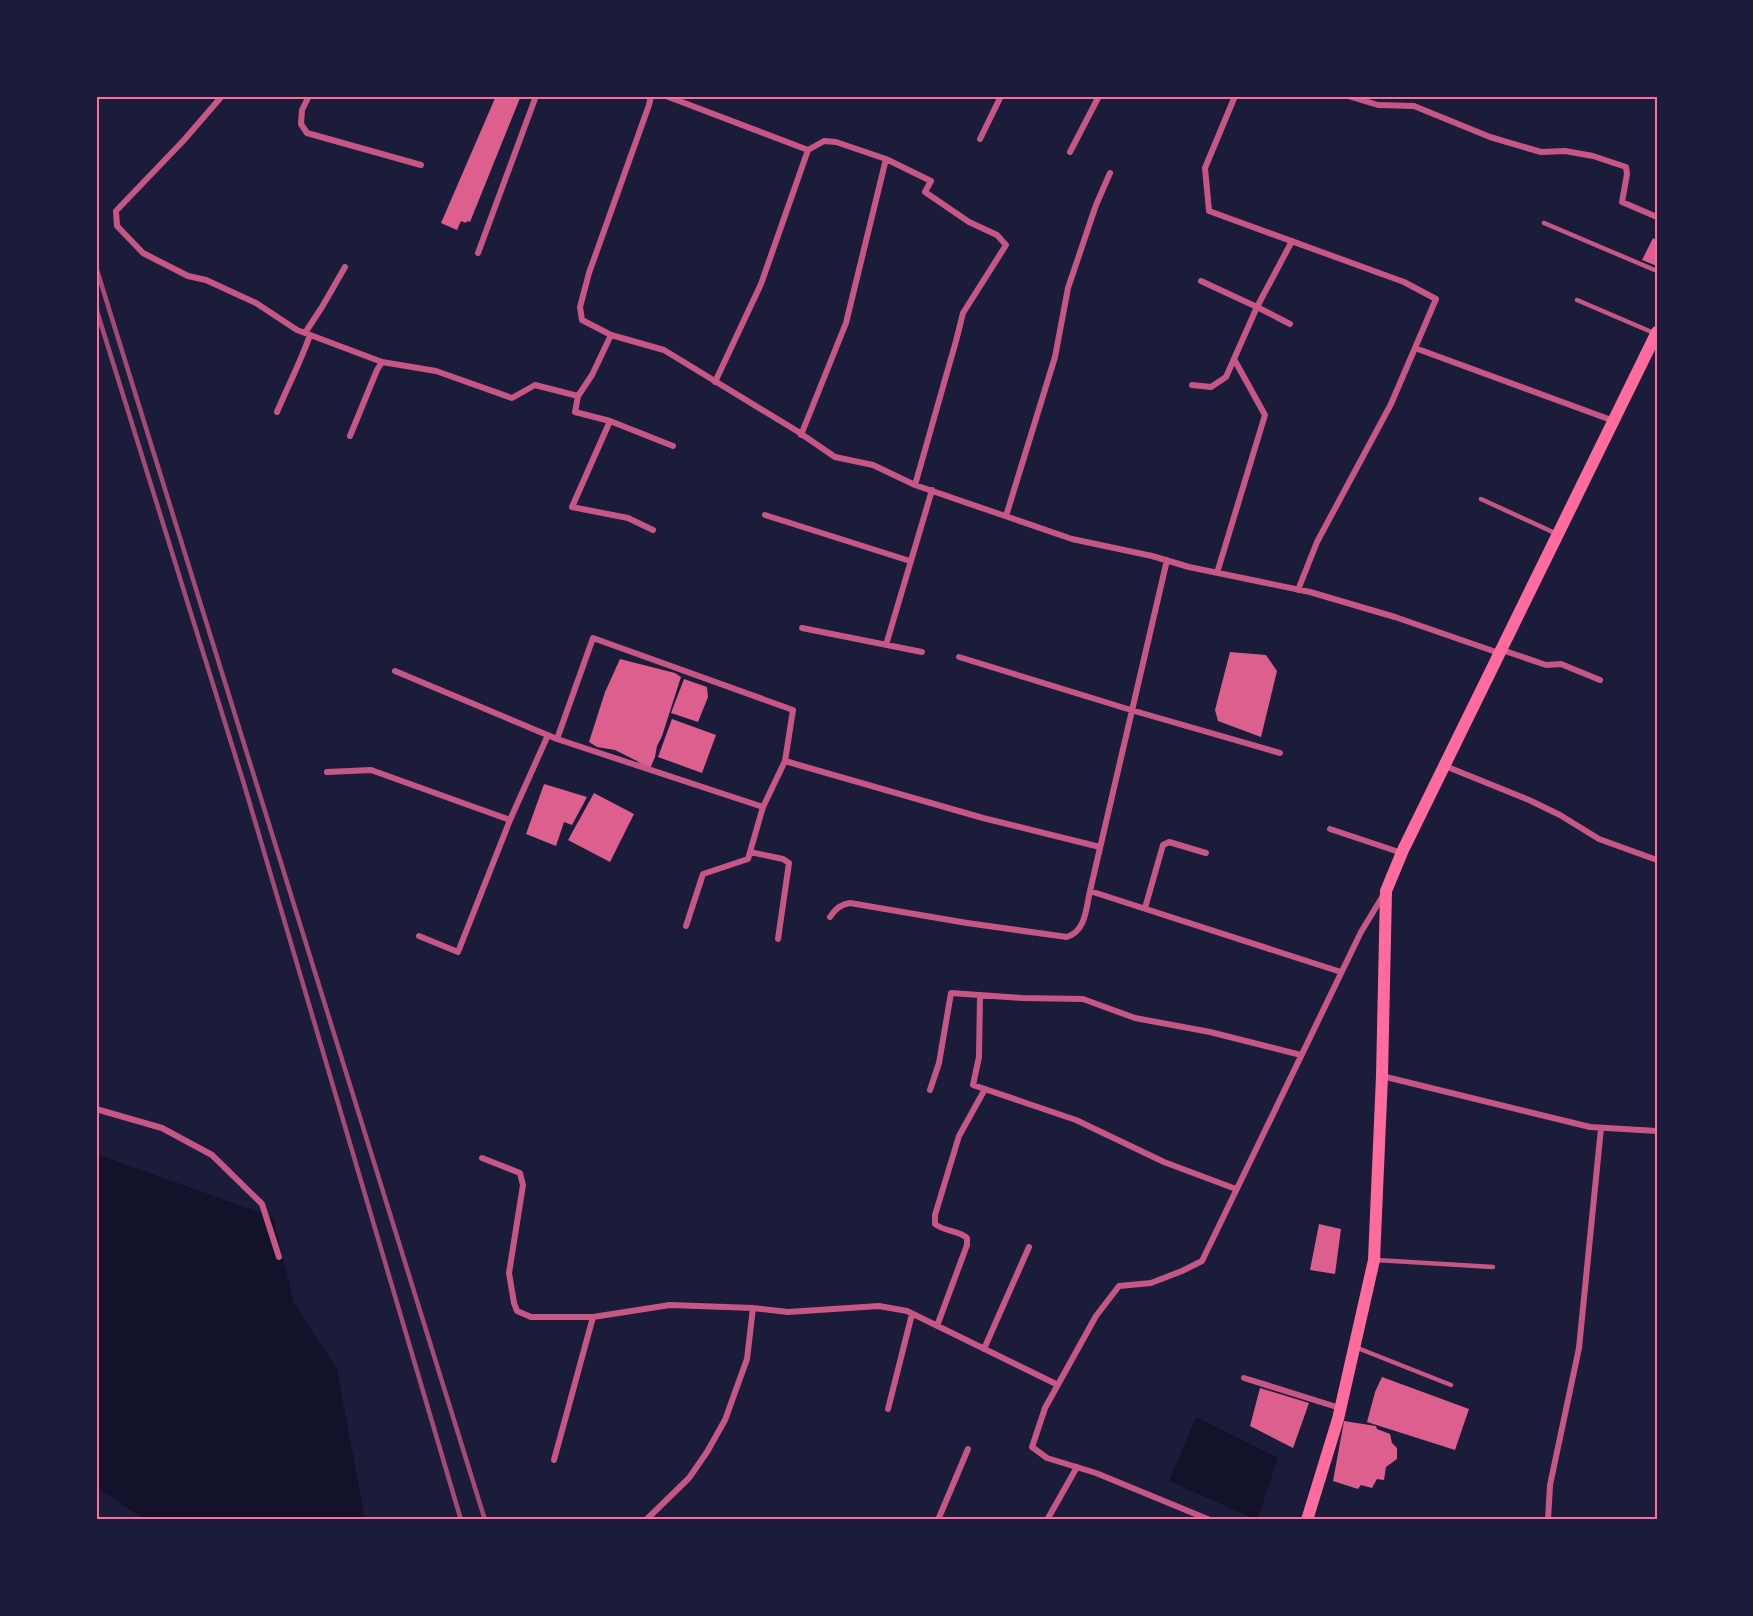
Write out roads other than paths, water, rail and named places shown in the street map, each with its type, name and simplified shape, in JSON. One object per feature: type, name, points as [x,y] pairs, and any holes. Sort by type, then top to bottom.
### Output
[{"type":"main road","points":[[1307,1520],[1340,1408],[1374,1260],[1382,1076],[1386,891],[1402,853],[1657,333]]},
{"type":"street","points":[[222,96],[184,140],[116,211],[117,226],[143,253],[188,276],[206,280],[256,303],[297,330],[382,362],[436,371],[512,398],[535,385],[578,396]]},
{"type":"street","points":[[309,96],[302,110],[301,124],[307,133],[421,165]]},
{"type":"street","points":[[478,253],[536,96]]},
{"type":"street","points":[[651,96],[589,273],[579,307],[582,320],[610,335],[664,350],[835,457],[873,465],[915,485],[1072,539],[1298,590],[1395,616],[1500,652],[1546,665],[1561,664],[1600,680]]},
{"type":"street","points":[[666,96],[808,150]]},
{"type":"street","points":[[980,139],[1001,96]]},
{"type":"street","points":[[1070,152],[1099,96]]},
{"type":"street","points":[[1235,96],[1205,168],[1209,211],[1404,282],[1436,299],[1391,404],[1317,542],[1298,590]]},
{"type":"street","points":[[1348,96],[1378,105],[1414,106],[1490,137],[1541,152],[1565,151],[1593,156],[1626,166],[1627,174],[1622,202],[1657,217]]},
{"type":"street","points":[[715,382],[761,284],[808,150],[824,141],[836,142],[886,159],[931,181],[925,192],[969,222],[997,235],[1006,245],[963,313],[915,485]]},
{"type":"street","points":[[801,435],[846,323],[886,159]]},
{"type":"street","points":[[1006,516],[1055,357],[1068,288],[1096,205],[1110,173]]},
{"type":"street","points":[[1192,385],[1211,387],[1226,377],[1257,308],[1292,241]]},
{"type":"street","points":[[277,412],[301,361],[307,334],[345,267]]},
{"type":"street","points":[[1201,281],[1290,324]]},
{"type":"street","points":[[610,335],[592,375],[578,396],[575,412],[610,421],[673,446]]},
{"type":"street","points":[[1415,348],[1614,421]]},
{"type":"street","points":[[1217,573],[1265,415],[1234,359]]},
{"type":"street","points":[[350,436],[382,362]]},
{"type":"street","points":[[610,421],[572,507],[628,518],[653,530]]},
{"type":"street","points":[[886,645],[932,490]]},
{"type":"street","points":[[765,515],[910,561]]},
{"type":"street","points":[[831,917],[838,907],[844,903],[850,903],[978,925],[1067,937],[1078,932],[1167,560]]},
{"type":"street","points":[[802,628],[922,652]]},
{"type":"street","points":[[557,739],[593,638],[793,710],[785,761],[763,807],[747,859],[704,874],[686,926]]},
{"type":"street","points":[[958,657],[1280,753]]},
{"type":"street","points":[[395,671],[557,739],[763,807]]},
{"type":"street","points":[[419,936],[458,952],[510,820],[548,735]]},
{"type":"street","points":[[785,761],[983,818],[1100,847]]},
{"type":"street","points":[[1445,766],[1529,800],[1560,815],[1599,839],[1657,860]]},
{"type":"street","points":[[327,772],[371,770],[510,820]]},
{"type":"street","points":[[1330,830],[1402,853]]},
{"type":"street","points":[[1144,908],[1163,845],[1169,843],[1206,853]]},
{"type":"street","points":[[750,852],[783,859],[789,863],[778,939]]},
{"type":"street","points":[[1089,891],[1341,972]]},
{"type":"street","points":[[1210,1520],[1096,1473],[1047,1458],[1032,1447],[1045,1408],[1096,1316],[1119,1286],[1151,1283],[1202,1261],[1341,972],[1361,932],[1386,891]]},
{"type":"street","points":[[930,1090],[939,1063],[951,993],[1083,999],[1135,1018],[1210,1032],[1301,1055]]},
{"type":"street","points":[[980,996],[979,1057],[973,1085],[1076,1119],[1164,1162],[1236,1190]]},
{"type":"street","points":[[1382,1076],[1590,1127],[1657,1131]]},
{"type":"street","points":[[937,1326],[967,1245],[967,1238],[963,1234],[940,1229],[935,1224],[934,1215],[959,1136],[985,1089]]},
{"type":"street","points":[[96,1109],[162,1128],[212,1155],[262,1204],[279,1257]]},
{"type":"street","points":[[1548,1520],[1550,1485],[1580,1348],[1601,1128]]},
{"type":"street","points":[[482,1158],[519,1173],[523,1185],[509,1273],[517,1311],[531,1317],[593,1317],[670,1305],[753,1308],[788,1312],[879,1306],[912,1314],[1058,1385]]},
{"type":"street","points":[[984,1349],[1029,1247]]},
{"type":"street","points":[[646,1520],[689,1478],[725,1420],[747,1359],[753,1308]]},
{"type":"street","points":[[888,1409],[912,1314]]},
{"type":"street","points":[[554,1460],[593,1317]]},
{"type":"street","points":[[1244,1378],[1340,1408]]},
{"type":"street","points":[[938,1520],[968,1449]]},
{"type":"street","points":[[1047,1520],[1077,1467]]},
{"type":"lane","points":[[1544,223],[1657,271]]},
{"type":"lane","points":[[1577,300],[1657,333]]},
{"type":"lane","points":[[1480,499],[1558,535]]},
{"type":"lane","points":[[1374,1260],[1493,1267]]},
{"type":"lane","points":[[1355,1347],[1451,1385]]},
{"type":"railway","points":[[96,267],[485,1520]]},
{"type":"railway","points":[[96,308],[244,784],[461,1520]]}]
